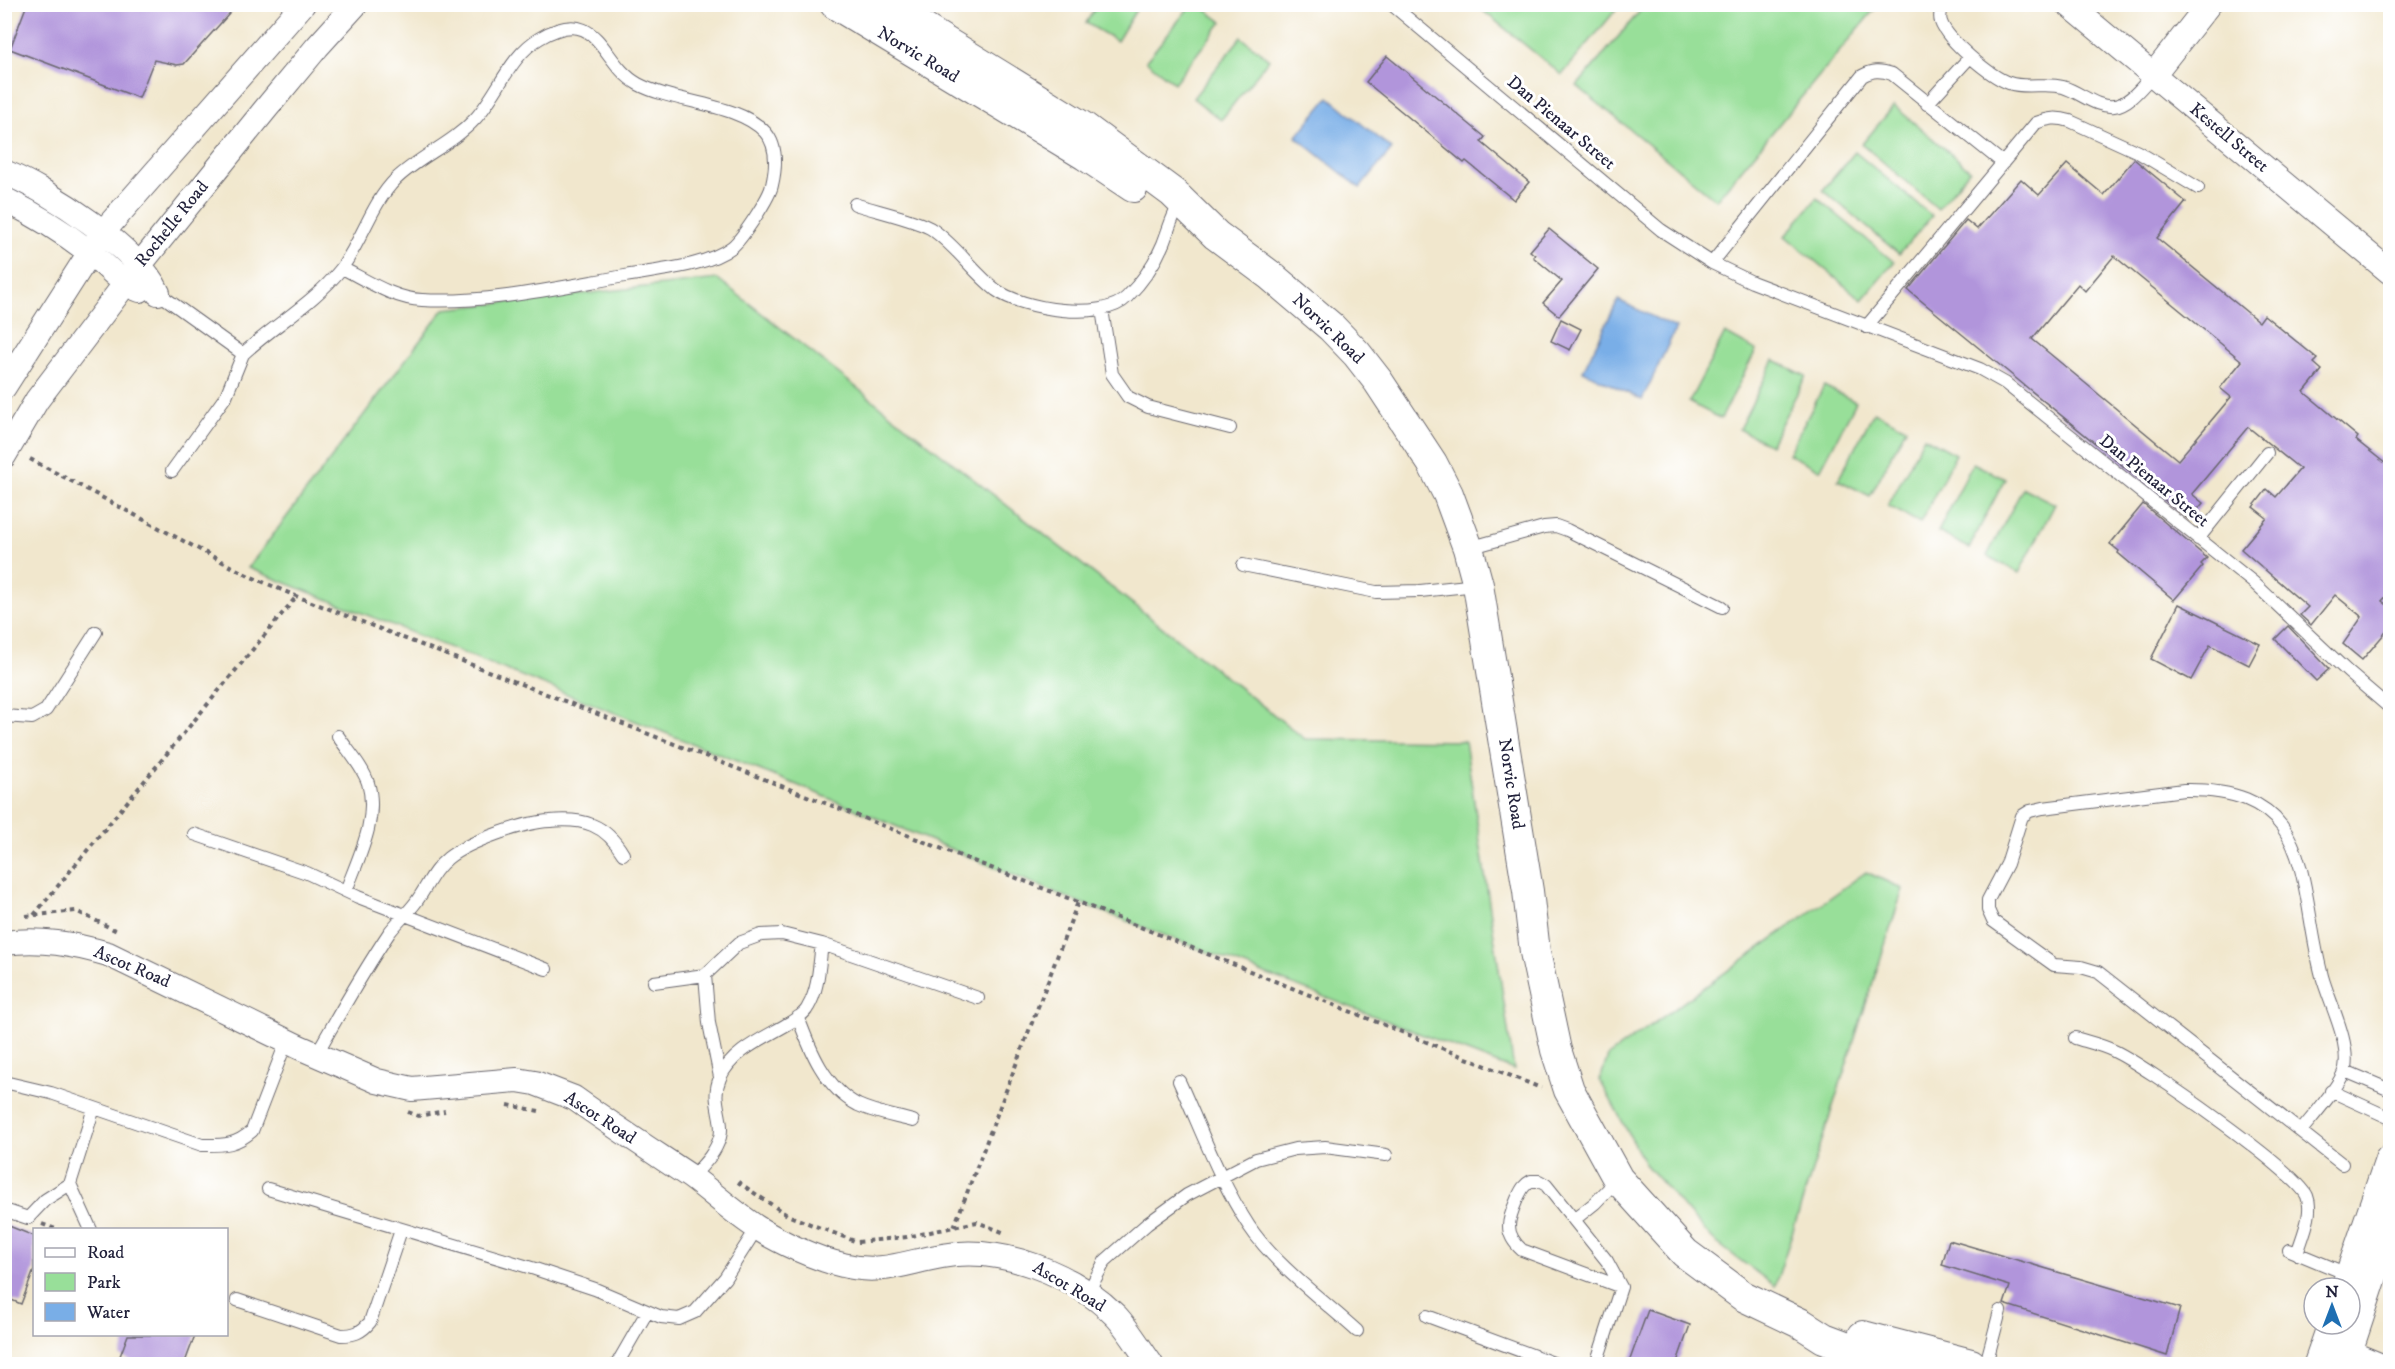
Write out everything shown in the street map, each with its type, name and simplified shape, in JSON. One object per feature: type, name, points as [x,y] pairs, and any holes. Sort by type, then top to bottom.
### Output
[{"type":"street","points":[[4,387],[104,232],[303,4]]},
{"type":"street","name":"Rochelle Road","points":[[4,456],[37,400],[132,275],[317,47],[357,4]]},
{"type":"street","name":"Norvic Road","points":[[834,4],[1085,155],[1178,207]]},
{"type":"street","name":"Norvic Road","points":[[884,4],[1085,128],[1178,207],[1198,228],[1216,235],[1271,276],[1331,327],[1357,354],[1414,433],[1432,464],[1448,494],[1468,548],[1478,585],[1528,891],[1535,952],[1556,1050],[1569,1090],[1618,1179],[1685,1253],[1743,1296],[1802,1324],[1824,1338],[1893,1365]]},
{"type":"street","name":"Kestell Street","points":[[2068,4],[2391,272]]},
{"type":"street","points":[[2153,75],[2209,4]]},
{"type":"street","points":[[4,172],[59,201],[104,232],[132,275]]},
{"type":"street","points":[[4,199],[34,215],[89,252],[154,284],[158,293]]},
{"type":"street","name":"Ascot Road","points":[[9,942],[47,940],[76,944],[108,954],[316,1055],[377,1081],[412,1089],[517,1080],[535,1083],[574,1098],[691,1178],[757,1228],[795,1247],[843,1265],[864,1269],[889,1269],[943,1256],[975,1252],[1027,1262],[1087,1294],[1117,1317],[1151,1365]]},
{"type":"street","points":[[2356,1276],[2391,1160]]},
{"type":"street","points":[[2358,1276],[2391,1222]]},
{"type":"street","name":"Norvic Road","points":[[1802,1324],[1854,1333],[1971,1365]]},
{"type":"street","points":[[2319,1365],[2342,1345]]},
{"type":"lane","name":"Dan Pienaar Street","points":[[1391,4],[1661,230],[1712,263],[1752,282],[1980,369],[2005,383],[2254,583],[2348,672],[2391,708]]},
{"type":"lane","points":[[1943,4],[1940,13],[1941,22],[1970,57],[2010,83],[2024,86],[2062,87],[2101,105],[2118,105],[2130,98],[2153,75]]},
{"type":"lane","points":[[172,471],[226,396],[243,354],[260,338],[283,324],[328,283],[342,268],[382,197],[396,180],[474,121],[528,47],[550,33],[568,28],[591,32],[601,42],[622,73],[642,87],[744,117],[765,131],[772,143],[775,157],[770,195],[733,246],[693,264],[583,283],[454,301],[417,300],[388,291],[342,268]]},
{"type":"lane","points":[[1927,104],[1970,57]]},
{"type":"lane","points":[[1712,263],[1862,76],[1870,71],[1880,70],[1892,74],[2004,163]]},
{"type":"lane","points":[[1866,327],[2036,123],[2047,118],[2059,118],[2138,152],[2198,188]]},
{"type":"lane","points":[[855,204],[932,229],[999,292],[1027,302],[1061,309],[1089,311],[1102,309],[1125,299],[1141,280],[1160,250],[1178,207]]},
{"type":"lane","points":[[158,293],[243,354]]},
{"type":"lane","points":[[1102,309],[1112,374],[1128,398],[1148,407],[1230,428]]},
{"type":"lane","points":[[2198,539],[2267,453]]},
{"type":"lane","points":[[1468,548],[1544,526],[1556,526],[1722,607]]},
{"type":"lane","points":[[1243,565],[1376,592],[1420,591],[1478,585]]},
{"type":"lane","points":[[4,716],[32,718],[46,710],[96,632]]},
{"type":"lane","points":[[339,736],[368,781],[372,800],[371,817],[346,891]]},
{"type":"lane","points":[[2301,1131],[2344,1071],[2344,1046],[2322,975],[2299,859],[2286,829],[2266,810],[2238,795],[2195,789],[2043,808],[2030,811],[2022,816],[2007,864],[1988,900],[1988,910],[1993,921],[2054,965],[2080,967],[2098,972],[2342,1164]]},
{"type":"lane","points":[[316,1055],[390,931],[417,902],[432,874],[448,858],[471,843],[541,821],[562,820],[602,828],[623,854]]},
{"type":"lane","points":[[194,834],[307,873],[405,915],[546,969]]},
{"type":"lane","points":[[654,982],[705,975],[739,943],[761,935],[782,934],[822,944],[978,998]]},
{"type":"lane","points":[[691,1178],[712,1155],[721,1135],[715,1097],[720,1077],[734,1060],[756,1042],[807,1010],[814,994],[822,944]]},
{"type":"lane","points":[[705,975],[708,1023],[720,1077]]},
{"type":"lane","points":[[798,1017],[810,1052],[842,1095],[860,1106],[913,1121]]},
{"type":"lane","points":[[2075,1038],[2114,1051],[2160,1078],[2260,1152],[2291,1178],[2306,1193],[2309,1209],[2293,1252],[2344,1276]]},
{"type":"lane","points":[[4,1082],[51,1093],[202,1144],[224,1144],[241,1141],[252,1131],[286,1040]]},
{"type":"lane","points":[[2344,1071],[2391,1090]]},
{"type":"lane","points":[[1179,1082],[1223,1177],[1249,1226],[1267,1249],[1357,1331]]},
{"type":"lane","points":[[2331,1091],[2391,1118]]},
{"type":"lane","points":[[4,1210],[28,1218],[45,1200],[70,1184],[94,1108]]},
{"type":"lane","points":[[1087,1294],[1105,1261],[1147,1224],[1187,1195],[1256,1159],[1294,1149],[1325,1147],[1386,1155]]},
{"type":"lane","points":[[1575,1219],[1595,1203],[1618,1179]]},
{"type":"lane","points":[[1596,1365],[1621,1287],[1607,1261],[1546,1185],[1539,1181],[1524,1184],[1508,1219],[1512,1241],[1522,1250],[1621,1287]]},
{"type":"lane","points":[[70,1184],[89,1228]]},
{"type":"lane","points":[[268,1189],[595,1289],[661,1317],[679,1318],[695,1312],[724,1278],[757,1228]]},
{"type":"lane","points":[[237,1300],[341,1335],[355,1335],[365,1329],[370,1322],[401,1230]]},
{"type":"lane","points":[[1986,1365],[2000,1311]]},
{"type":"lane","points":[[616,1365],[647,1312]]},
{"type":"lane","points":[[1426,1316],[1556,1365]]},
{"type":"lane","points":[[2342,1345],[2391,1363]]},
{"type":"path","points":[[30,459],[249,576],[297,597],[1078,902],[1575,1101]]},
{"type":"path","points":[[9,942],[297,597]]},
{"type":"path","points":[[943,1256],[1078,902]]},
{"type":"path","points":[[505,1104],[546,1112]]},
{"type":"path","points":[[407,1112],[418,1116],[450,1110]]},
{"type":"green space","points":[[1097,5],[1139,5],[1117,41],[1086,23]]},
{"type":"green space","points":[[1191,5],[1199,5],[1222,22],[1174,83],[1146,61]]},
{"type":"green space","points":[[1476,5],[1620,5],[1562,75]]},
{"type":"green space","points":[[1645,5],[1878,5],[1716,200],[1577,86]]},
{"type":"green space","points":[[1241,37],[1269,59],[1221,120],[1193,98]]},
{"type":"green space","points":[[1894,106],[1970,170],[1938,209],[1862,144]]},
{"type":"green space","points":[[1855,152],[1932,216],[1899,254],[1823,190]]},
{"type":"green space","points":[[1817,198],[1894,262],[1862,300],[1785,236]]},
{"type":"green space","points":[[718,279],[1305,739],[1465,741],[1514,1070],[1078,902],[797,785],[248,568],[444,309]]},
{"type":"green space","points":[[1725,333],[1756,350],[1721,419],[1689,402]]},
{"type":"green space","points":[[1774,360],[1806,376],[1770,445],[1739,429]]},
{"type":"green space","points":[[1824,386],[1856,402],[1820,470],[1788,454]]},
{"type":"green space","points":[[1874,412],[1906,428],[1870,496],[1838,480]]},
{"type":"green space","points":[[1924,437],[1956,454],[1920,523],[1888,506]]},
{"type":"green space","points":[[1973,463],[2005,479],[1969,548],[1938,532]]},
{"type":"green space","points":[[2023,488],[2055,504],[2019,573],[1987,556]]},
{"type":"green space","points":[[1866,872],[1903,889],[1775,1286],[1713,1240],[1645,1164],[1600,1080],[1608,1056]]},
{"type":"water","points":[[1329,97],[1392,149],[1360,188],[1296,137]]},
{"type":"water","points":[[1618,300],[1676,328],[1642,400],[1583,371]]},
{"type":"building","points":[[27,4],[238,4],[184,64],[177,65],[154,60],[139,98],[10,49]]},
{"type":"building","points":[[1387,56],[1485,137],[1481,142],[1529,182],[1514,200],[1466,161],[1464,163],[1366,82]]},
{"type":"building","points":[[2134,159],[2186,202],[2157,238],[2259,322],[2264,315],[2318,359],[2314,363],[2322,370],[2304,392],[2358,437],[2356,440],[2391,468],[2391,591],[2382,601],[2391,608],[2391,626],[2362,660],[2343,644],[2362,617],[2335,595],[2311,625],[2300,615],[2308,607],[2241,549],[2267,518],[2253,507],[2267,489],[2276,497],[2300,469],[2248,427],[2192,494],[2203,503],[2189,520],[1908,290],[1966,220],[1977,229],[2021,179],[2039,195],[2067,164],[2104,195]],"holes":[[[2114,256],[2242,361],[2220,388],[2231,397],[2178,460],[2032,339],[2078,284],[2085,291]]]},
{"type":"building","points":[[1549,229],[1598,269],[1559,316],[1543,303],[1562,281],[1533,257],[1535,255],[1530,251]]},
{"type":"building","points":[[1561,319],[1581,329],[1570,350],[1551,341]]},
{"type":"building","points":[[2143,504],[2207,558],[2174,600],[2110,544]]},
{"type":"building","points":[[2179,604],[2260,644],[2249,665],[2210,645],[2191,680],[2151,659]]},
{"type":"building","points":[[2288,626],[2329,669],[2316,681],[2275,639]]},
{"type":"building","points":[[4,1224],[33,1236],[33,1273],[21,1304],[4,1297]]},
{"type":"building","points":[[1949,1240],[2180,1308],[2167,1356],[2004,1304],[2010,1286],[1942,1265]]},
{"type":"building","points":[[1648,1310],[1690,1325],[1676,1365],[1628,1365]]},
{"type":"building","points":[[128,1336],[195,1336],[184,1365],[142,1365],[120,1356]]}]
